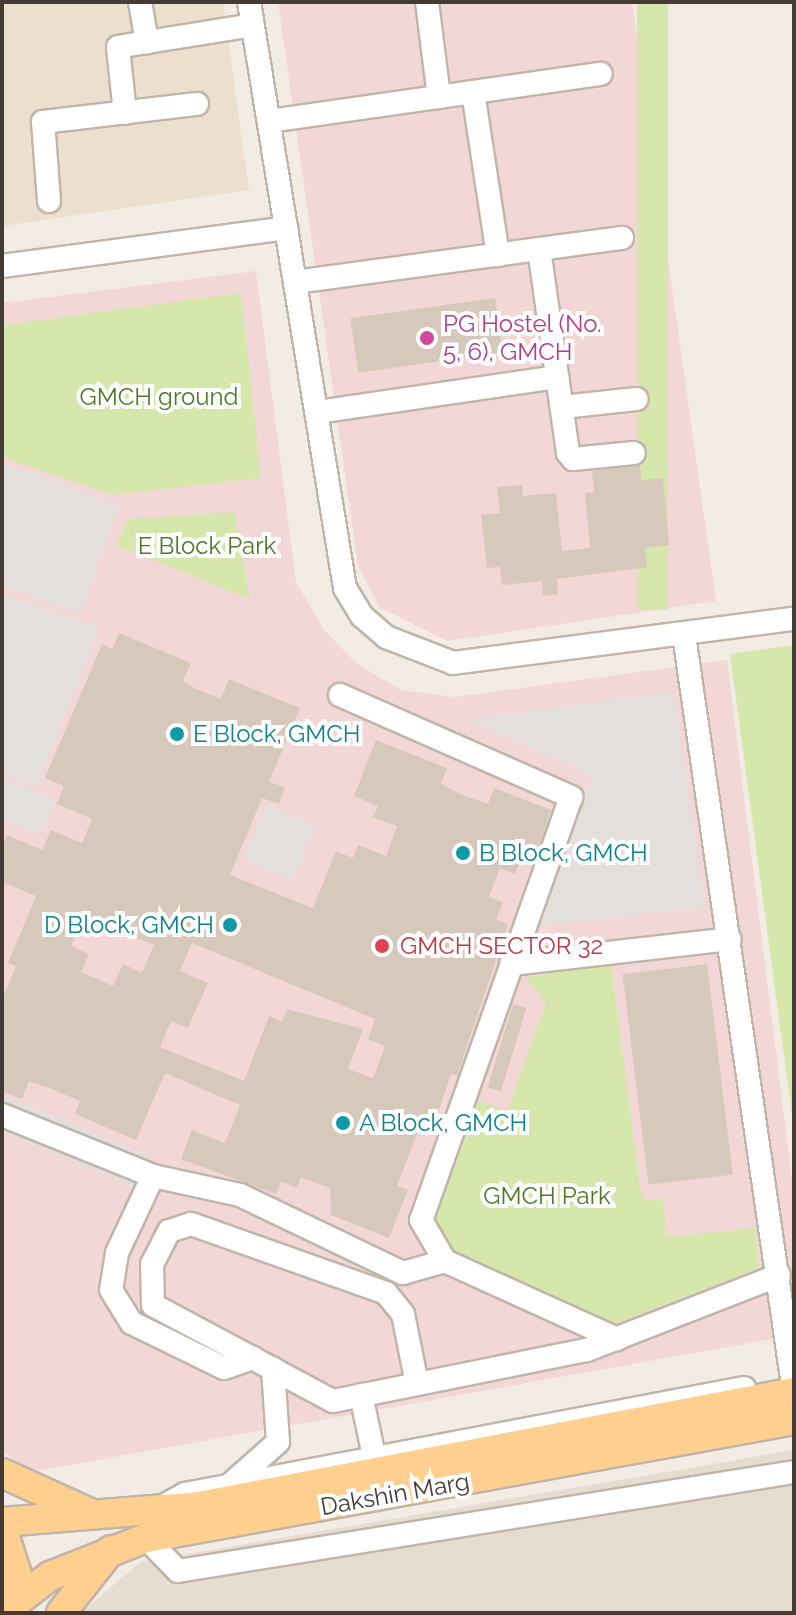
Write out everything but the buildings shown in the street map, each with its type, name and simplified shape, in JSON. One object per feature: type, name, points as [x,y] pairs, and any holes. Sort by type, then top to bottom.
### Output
[{"type":"main road","name":"Dakshin Marg","points":[[9,1610],[50,1576],[111,1550],[149,1526],[793,1383]]},
{"type":"main road","name":"Dakshin Marg","points":[[2,1525],[108,1519],[149,1526],[794,1420]]},
{"type":"main road","points":[[2,1473],[108,1519]]},
{"type":"main road","points":[[2,1525],[17,1574],[9,1610]]},
{"type":"main road","points":[[61,1613],[111,1550]]},
{"type":"street","points":[[140,2],[147,42]]},
{"type":"street","points":[[249,2],[345,588],[386,637],[453,663],[794,619]]},
{"type":"street","points":[[427,2],[439,97]]},
{"type":"street","points":[[125,113],[118,47],[253,25]]},
{"type":"street","points":[[269,121],[601,74]]},
{"type":"street","points":[[473,92],[498,255]]},
{"type":"street","points":[[49,201],[43,122],[197,104]]},
{"type":"street","points":[[2,266],[286,228]]},
{"type":"street","points":[[295,282],[622,238]]},
{"type":"street","points":[[539,249],[557,377],[573,459],[634,453]]},
{"type":"street","points":[[317,412],[557,377]]},
{"type":"street","points":[[562,407],[637,399]]},
{"type":"street","points":[[684,635],[793,1383],[374,1456],[185,1494],[149,1526],[178,1571],[794,1472]]},
{"type":"street","points":[[340,695],[571,797],[421,1220],[445,1261],[617,1339]]},
{"type":"street","points":[[511,964],[730,939]]},
{"type":"street","points":[[2,1115],[153,1176],[240,1195],[403,1273],[445,1261]]},
{"type":"street","points":[[153,1176],[117,1253],[111,1290],[132,1323],[224,1368],[263,1363]]},
{"type":"street","points":[[417,1384],[403,1314],[386,1293],[191,1224],[169,1231],[152,1264],[153,1305],[333,1401],[417,1384],[617,1339],[779,1275]]},
{"type":"street","points":[[230,1485],[278,1442],[263,1363]]},
{"type":"street","points":[[361,1395],[374,1456]]},
{"type":"shaded area","points":[[2,2],[223,2],[249,190],[2,226]]},
{"type":"shaded area","points":[[278,2],[632,2],[716,601],[447,641],[379,607],[358,566]]},
{"type":"shaded area","name":"GMCH SECTOR 32","points":[[256,271],[296,582],[324,630],[356,663],[401,690],[455,697],[727,660],[794,1196],[794,1335],[31,1472],[2,1451],[2,303]]},
{"type":"shaded area","points":[[2,462],[119,506],[80,613],[2,585]]},
{"type":"shaded area","points":[[2,595],[99,627],[37,787],[2,773]]},
{"type":"shaded area","points":[[673,692],[704,907],[538,926],[592,774],[468,720]]},
{"type":"shaded area","points":[[2,778],[56,800],[41,835],[2,819]]},
{"type":"shaded area","points":[[266,805],[315,826],[292,879],[243,858]]},
{"type":"shaded area","points":[[2,1094],[152,1156],[135,1188],[2,1131]]},
{"type":"shaded area","points":[[794,1450],[794,1613],[81,1613],[140,1562]]},
{"type":"green space","points":[[637,2],[668,2],[668,610],[637,610]]},
{"type":"green space","name":"GMCH ground","points":[[241,293],[261,478],[112,495],[2,457],[2,325]]},
{"type":"green space","name":"E Block Park","points":[[234,512],[250,599],[116,545],[128,519]]},
{"type":"green space","points":[[794,645],[794,1130],[730,654]]},
{"type":"green space","name":"GMCH Park","points":[[611,964],[641,1192],[646,1200],[662,1198],[667,1237],[755,1228],[759,1268],[614,1324],[449,1256],[428,1218],[472,1098],[507,1111],[546,1003],[525,977]]},
{"type":"place","name":"PG Hostel (No. 5, 6), GMCH","points":[[427,338]]},
{"type":"place","name":"E Block, GMCH","points":[[177,734]]},
{"type":"place","name":"B Block, GMCH","points":[[463,853]]},
{"type":"place","name":"D Block, GMCH","points":[[230,925]]},
{"type":"place","name":"GMCH SECTOR 32","points":[[382,946]]},
{"type":"place","name":"A Block, GMCH","points":[[343,1123]]}]
